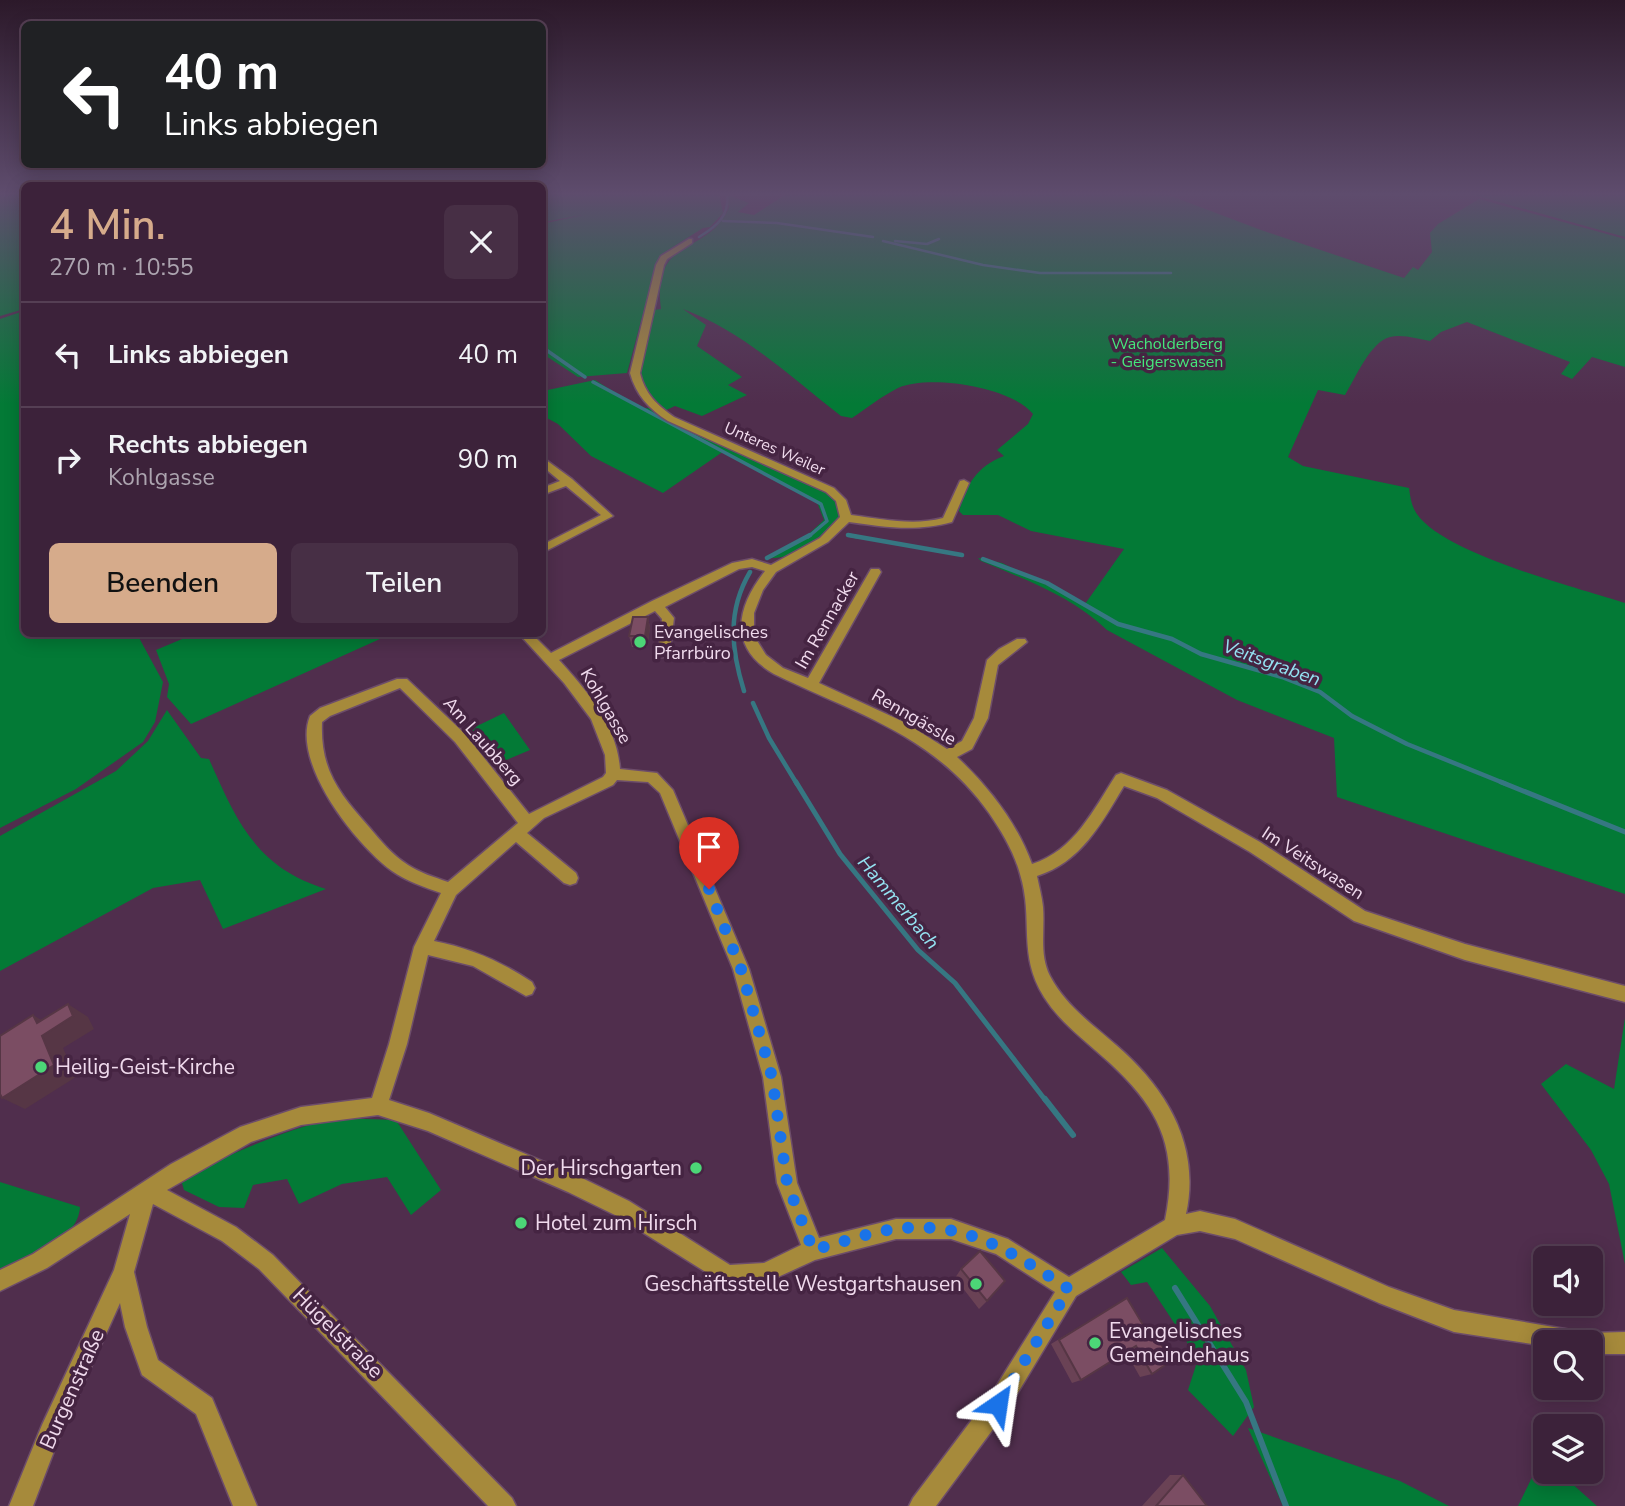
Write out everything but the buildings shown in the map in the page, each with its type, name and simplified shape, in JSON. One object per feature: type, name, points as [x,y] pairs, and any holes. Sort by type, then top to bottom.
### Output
[{"type":"street","name":"Unteres Weiler","points":[[661,263],[635,373],[637,387],[655,410],[671,419],[830,490],[841,500],[846,518]]},
{"type":"street","points":[[546,463],[607,516],[546,548]]},
{"type":"street","points":[[546,490],[568,481]]},
{"type":"street","points":[[550,659],[736,566],[752,563],[772,569],[824,540],[846,518],[916,527],[948,520],[964,483]]},
{"type":"street","name":"Renngässle","points":[[772,569],[749,604],[746,624],[750,642],[762,659],[880,717],[947,756],[991,805],[1028,872],[1034,896],[1034,960],[1049,990],[1078,1026],[1120,1059],[1152,1095],[1178,1147],[1181,1184],[1174,1226]]},
{"type":"street","name":"Im Rennacker","points":[[811,685],[875,572]]},
{"type":"street","points":[[656,604],[668,618],[664,654]]},
{"type":"street","name":"Kohlgasse","points":[[528,637],[573,682],[615,759],[613,774]]},
{"type":"street","points":[[947,756],[967,745],[981,718],[992,663],[1003,652],[1021,642]]},
{"type":"street","name":"Am Laubberg","points":[[450,890],[403,870],[387,858],[330,793],[320,773],[313,735],[315,720],[325,712],[402,682],[460,738],[522,828]]},
{"type":"street","points":[[378,1107],[398,1044],[422,947],[450,890],[539,814],[608,781],[613,774],[652,778],[666,790],[741,969],[772,1077],[787,1183],[813,1250]]},
{"type":"street","name":"Im Veitswasen","points":[[1028,872],[1052,867],[1079,843],[1121,779],[1162,794],[1255,848],[1360,916],[1465,952],[1625,994]]},
{"type":"street","points":[[522,828],[570,878]]},
{"type":"street","points":[[422,947],[461,953],[496,967],[526,988]]},
{"type":"street","points":[[0,1281],[40,1261],[147,1190],[247,1134],[301,1116],[378,1107],[429,1122],[622,1208],[728,1276],[765,1273],[813,1250],[896,1228],[951,1229],[1002,1246],[1069,1289]]},
{"type":"street","name":"Burgenstraße","points":[[21,1506],[50,1433],[124,1272],[147,1190]]},
{"type":"street","name":"Hügelstraße","points":[[147,1190],[229,1234],[266,1262],[505,1506]]},
{"type":"street","points":[[920,1506],[1000,1401],[1069,1289],[1174,1226],[1200,1221],[1235,1229],[1298,1254],[1386,1296],[1454,1321],[1533,1334]]},
{"type":"street","points":[[124,1272],[136,1327],[150,1367],[204,1406],[245,1506]]},
{"type":"street","points":[[1603,1343],[1625,1343]]},
{"type":"street","points":[[1603,1346],[1625,1351]]},
{"type":"green space","points":[[0,263],[21,263],[21,310],[0,316]]},
{"type":"green space","points":[[546,263],[657,263],[646,302],[650,304],[645,306],[627,373],[578,377],[546,356]]},
{"type":"green space","name":"Wacholderberg - Geigerswasen","points":[[668,263],[1360,263],[1404,278],[1413,267],[1418,270],[1423,263],[1625,263],[1625,367],[1592,357],[1572,379],[1561,374],[1570,362],[1467,322],[1441,332],[1430,341],[1405,336],[1390,337],[1370,353],[1345,395],[1318,390],[1288,457],[1303,466],[1409,488],[1414,509],[1427,525],[1449,540],[1477,554],[1543,578],[1625,603],[1625,894],[1337,797],[1334,738],[1237,700],[1107,630],[1064,598],[981,561],[978,558],[1002,563],[1085,604],[1124,549],[1031,531],[998,515],[963,515],[959,511],[974,477],[986,465],[1004,456],[997,450],[1028,424],[1033,414],[1007,397],[969,386],[929,382],[898,388],[852,418],[841,416],[747,343],[683,309],[706,325],[697,346],[742,377],[728,385],[747,395],[702,416],[675,406],[664,411],[645,386],[640,364],[654,310],[661,309],[660,285]]},
{"type":"green space","points":[[21,312],[21,637],[139,637],[163,682],[155,722],[143,742],[76,789],[0,828],[0,319]]},
{"type":"green space","points":[[595,380],[641,409],[648,408],[829,492],[843,514],[819,537],[800,550],[790,555],[769,558],[801,541],[824,520],[817,502],[724,451],[663,493],[591,456],[558,424],[546,418],[546,390]]},
{"type":"green space","points":[[187,637],[384,637],[191,724],[167,697],[169,684],[156,650]]},
{"type":"green space","points":[[167,710],[201,758],[209,759],[240,822],[266,855],[302,880],[326,889],[223,929],[200,880],[153,888],[0,971],[0,836],[116,771],[148,741]]},
{"type":"green space","points":[[504,713],[530,750],[490,767],[466,738],[477,726]]},
{"type":"green space","points":[[1625,1018],[1625,1264],[1609,1184],[1591,1150],[1541,1084],[1566,1064],[1614,1089]]},
{"type":"green space","points":[[335,1118],[396,1120],[441,1190],[411,1215],[387,1177],[342,1184],[299,1204],[287,1179],[253,1185],[244,1208],[219,1207],[184,1190],[181,1180],[218,1161],[275,1137]]},
{"type":"green space","points":[[0,1182],[80,1207],[77,1219],[61,1239],[0,1270]]},
{"type":"green space","points":[[1162,1248],[1210,1306],[1246,1370],[1254,1407],[1233,1436],[1188,1390],[1198,1359],[1147,1282],[1131,1285],[1121,1272]]},
{"type":"green space","points":[[1248,1428],[1400,1481],[1449,1506],[1283,1506]]},
{"type":"green space","points":[[1533,1475],[1533,1484],[1572,1484],[1597,1506],[1518,1506]]},
{"type":"waterway","points":[[976,263],[1040,273],[1171,273]]},
{"type":"waterway","name":"Hammerbach","points":[[546,350],[585,377]]},
{"type":"waterway","name":"Hammerbach","points":[[593,382],[821,504],[827,521],[808,537]]},
{"type":"waterway","name":"Hammerbach","points":[[767,558],[810,535]]},
{"type":"waterway","name":"Veitsgraben","points":[[858,537],[848,535],[962,555]]},
{"type":"waterway","name":"Veitsgraben","points":[[983,559],[1047,583],[1118,624],[1172,639],[1201,654],[1282,677],[1320,692],[1352,716],[1407,744],[1506,784]]},
{"type":"waterway","name":"Hammerbach","points":[[744,691],[736,660],[734,630],[738,601],[750,572]]},
{"type":"waterway","name":"Hammerbach","points":[[753,703],[769,738],[797,784]]},
{"type":"waterway","name":"Hammerbach","points":[[796,782],[840,854],[918,950],[955,983],[1046,1101]]},
{"type":"waterway","name":"Veitsgraben","points":[[1501,782],[1625,832]]},
{"type":"waterway","name":"Hammerbach","points":[[1045,1099],[1073,1135]]},
{"type":"waterway","name":"Hammerbach","points":[[1175,1288],[1246,1402],[1286,1506]]},
{"type":"place","name":"Evangelisches Pfarrbüro","points":[[640,642]]},
{"type":"place","name":"Heilig-Geist-Kirche","points":[[41,1067]]},
{"type":"place","name":"Der Hirschgarten","points":[[696,1168]]},
{"type":"place","name":"Hotel zum Hirsch","points":[[521,1223]]},
{"type":"place","name":"Geschäftsstelle Westgartshausen","points":[[976,1284]]},
{"type":"place","name":"Evangelisches Gemeindehaus","points":[[1095,1343]]},
{"type":"route","points":[[709,889],[741,969],[772,1077],[787,1183],[813,1250],[896,1228],[951,1229],[1002,1246],[1069,1289],[998,1404]]}]
